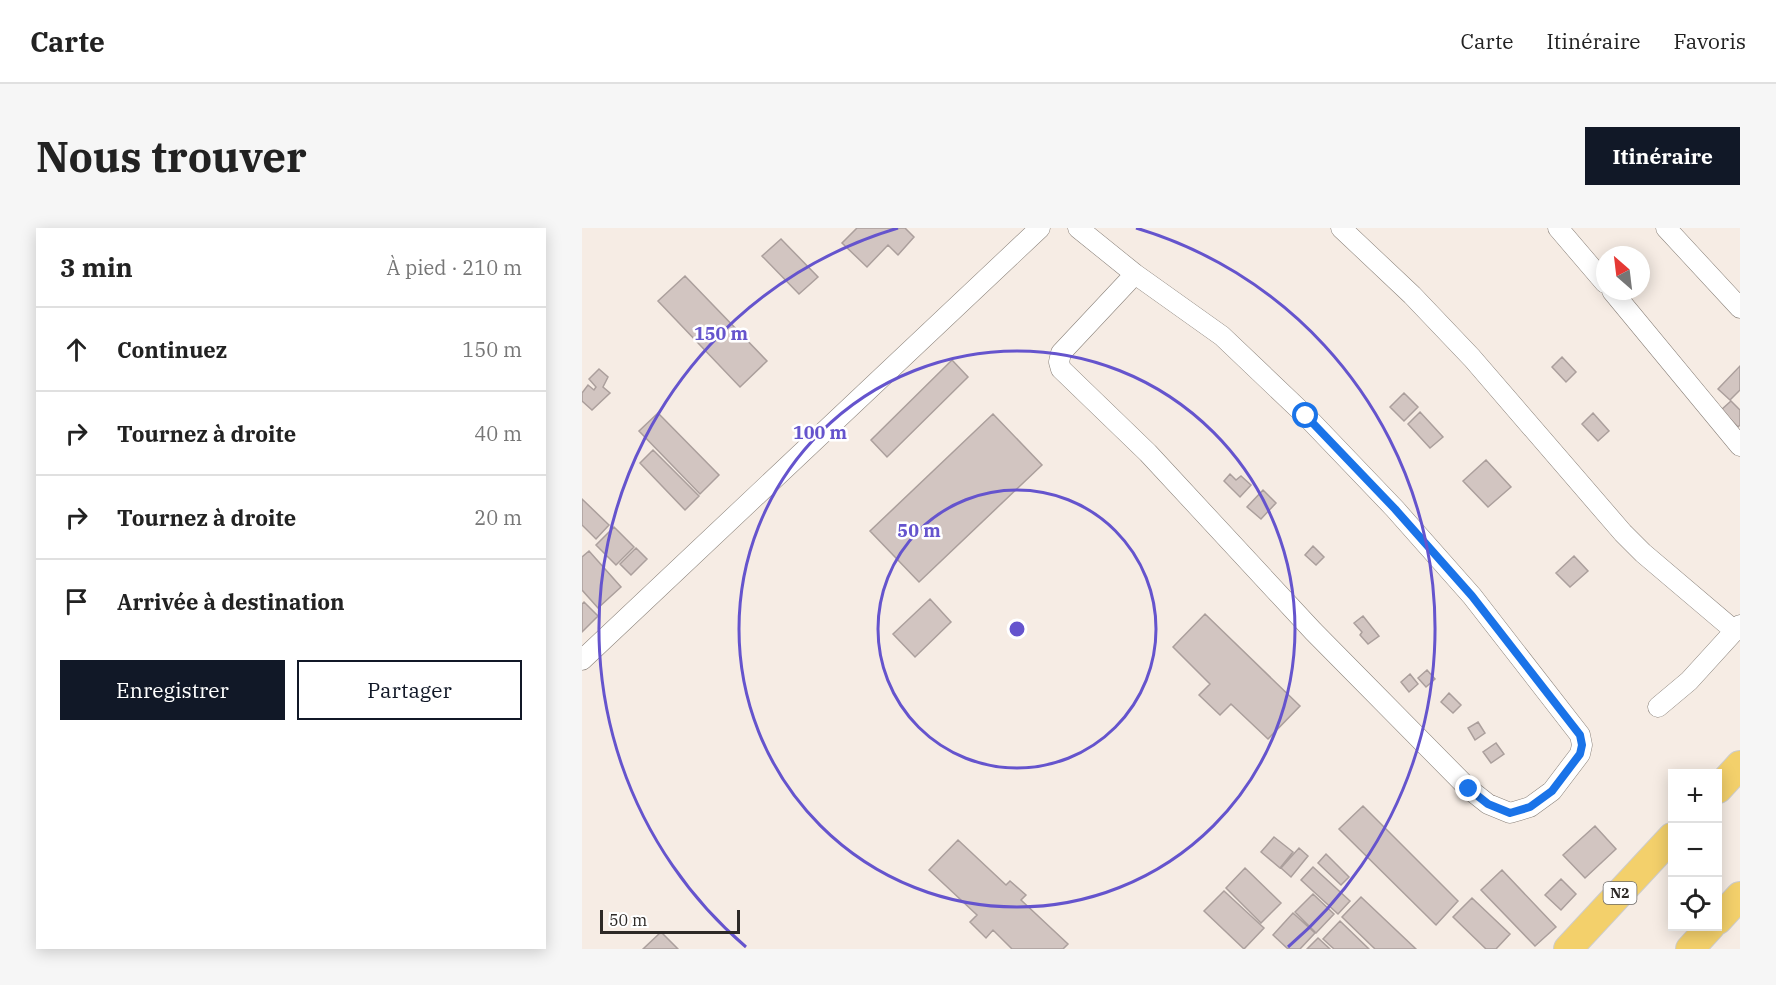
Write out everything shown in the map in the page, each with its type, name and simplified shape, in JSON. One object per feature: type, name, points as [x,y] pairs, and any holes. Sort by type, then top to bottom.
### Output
[{"type":"highway","points":[[1722,785],[1740,765]]},
{"type":"highway","name":"N2","points":[[1568,949],[1668,841]]},
{"type":"highway","points":[[1722,916],[1740,896]]},
{"type":"highway","points":[[1690,949],[1707,931]]},
{"type":"street","points":[[582,660],[1040,228]]},
{"type":"street","points":[[1078,228],[1135,274],[1222,336],[1260,371],[1395,509],[1472,596],[1580,735],[1582,745],[1580,754],[1552,791],[1530,807],[1510,813],[1488,804],[1469,789],[1313,631],[1148,453],[1061,369],[1059,362],[1061,353],[1135,274]]},
{"type":"street","points":[[1341,228],[1412,295],[1472,358],[1623,533],[1643,553],[1738,628],[1689,681],[1658,707]]},
{"type":"street","points":[[1558,228],[1596,272]]},
{"type":"street","points":[[1666,228],[1740,308]]},
{"type":"street","points":[[1619,300],[1740,446]]},
{"type":"building","points":[[857,228],[905,228],[914,237],[898,255],[888,245],[867,267],[842,243]]},
{"type":"building","points":[[781,239],[818,277],[799,294],[762,256]]},
{"type":"building","points":[[685,276],[767,361],[740,387],[658,301]]},
{"type":"building","points":[[1562,357],[1576,372],[1566,382],[1552,367]]},
{"type":"building","points":[[952,360],[968,377],[887,457],[871,440]]},
{"type":"building","points":[[1740,366],[1740,390],[1730,400],[1718,389]]},
{"type":"building","points":[[599,369],[608,377],[603,387],[610,393],[592,410],[582,401],[582,393],[588,385],[594,390],[596,387],[589,379]]},
{"type":"building","points":[[1404,393],[1418,407],[1404,421],[1390,407]]},
{"type":"building","points":[[1731,401],[1740,410],[1738,427],[1721,410]]},
{"type":"building","points":[[1420,412],[1443,437],[1430,448],[1408,424]]},
{"type":"building","points":[[658,413],[719,475],[700,494],[639,431]]},
{"type":"building","points":[[1593,413],[1609,431],[1598,441],[1582,424]]},
{"type":"building","points":[[993,414],[1042,465],[919,582],[870,531]]},
{"type":"building","points":[[653,450],[699,496],[685,510],[640,463]]},
{"type":"building","points":[[1486,460],[1511,487],[1488,507],[1463,481]]},
{"type":"building","points":[[1230,474],[1236,480],[1241,476],[1251,485],[1240,497],[1224,481]]},
{"type":"building","points":[[1263,490],[1276,503],[1261,519],[1247,507]]},
{"type":"building","points":[[582,499],[609,525],[596,539],[582,525]]},
{"type":"building","points":[[614,527],[634,547],[616,565],[596,545]]},
{"type":"building","points":[[1313,546],[1324,557],[1316,565],[1305,555]]},
{"type":"building","points":[[636,548],[647,559],[631,575],[620,564]]},
{"type":"building","points":[[589,551],[621,587],[598,608],[582,590],[582,557]]},
{"type":"building","points":[[1574,556],[1588,571],[1570,587],[1556,573]]},
{"type":"building","points":[[930,599],[951,622],[915,657],[893,634]]},
{"type":"building","points":[[584,602],[598,616],[582,632],[582,604]]},
{"type":"building","points":[[1205,614],[1300,706],[1268,739],[1231,704],[1220,715],[1199,695],[1210,684],[1173,647]]},
{"type":"building","points":[[1363,616],[1379,636],[1368,644],[1354,623]]},
{"type":"building","points":[[1427,670],[1435,679],[1426,687],[1418,678]]},
{"type":"building","points":[[1410,674],[1418,684],[1409,692],[1401,682]]},
{"type":"building","points":[[1449,693],[1461,705],[1453,713],[1441,702]]},
{"type":"building","points":[[1478,722],[1485,733],[1475,740],[1468,728]]},
{"type":"building","points":[[1496,743],[1504,754],[1491,763],[1483,752]]},
{"type":"building","points":[[1363,806],[1458,901],[1436,925],[1339,829]]},
{"type":"building","points":[[1595,826],[1616,849],[1585,878],[1563,855]]},
{"type":"building","points":[[1274,837],[1293,852],[1280,868],[1261,852]]},
{"type":"building","points":[[958,840],[1006,885],[1010,881],[1026,895],[1021,900],[1068,944],[1063,949],[1012,949],[993,930],[986,938],[970,922],[977,915],[929,870]]},
{"type":"building","points":[[1299,848],[1308,856],[1291,877],[1281,868]]},
{"type":"building","points":[[1326,854],[1349,877],[1341,885],[1318,863]]},
{"type":"building","points":[[1313,867],[1350,901],[1338,914],[1301,880]]},
{"type":"building","points":[[1245,868],[1281,903],[1261,923],[1226,888]]},
{"type":"building","points":[[1502,870],[1556,927],[1535,946],[1481,890]]},
{"type":"building","points":[[1561,879],[1576,894],[1561,910],[1545,895]]},
{"type":"building","points":[[1224,891],[1264,928],[1244,949],[1204,911]]},
{"type":"building","points":[[1313,894],[1334,914],[1316,933],[1295,912]]},
{"type":"building","points":[[1361,897],[1416,949],[1375,949],[1342,917]]},
{"type":"building","points":[[1472,898],[1510,934],[1496,949],[1486,949],[1453,917]]},
{"type":"building","points":[[1293,913],[1315,933],[1300,949],[1288,949],[1273,935]]},
{"type":"building","points":[[1340,921],[1369,949],[1334,949],[1323,939]]},
{"type":"building","points":[[661,932],[678,949],[643,949]]},
{"type":"building","points":[[1318,938],[1330,949],[1307,949]]},
{"type":"route","points":[[1306,416],[1395,509],[1472,596],[1580,735],[1582,745],[1580,754],[1552,791],[1530,807],[1510,813],[1488,804],[1469,789]]}]
